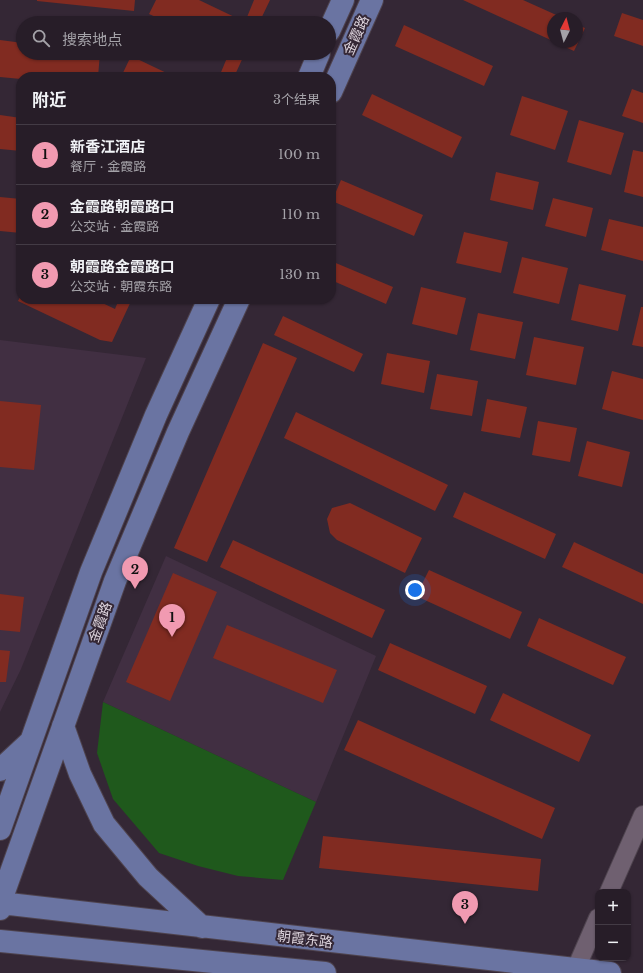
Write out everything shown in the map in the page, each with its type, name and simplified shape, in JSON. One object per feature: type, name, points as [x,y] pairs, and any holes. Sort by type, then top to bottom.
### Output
[{"type":"main road","name":"金霞路","points":[[336,16],[343,0]]},
{"type":"main road","name":"金霞路","points":[[336,81],[372,0]]},
{"type":"main road","name":"金霞路","points":[[311,72],[316,60]]},
{"type":"main road","name":"金霞路","points":[[0,829],[91,572],[156,415],[207,304]]},
{"type":"main road","name":"金霞路","points":[[0,909],[0,903],[115,581],[178,432],[237,304]]},
{"type":"main road","points":[[64,726],[80,774],[104,824],[148,877],[202,927]]},
{"type":"main road","points":[[0,770],[31,741]]},
{"type":"main road","name":"朝霞东路","points":[[0,903],[575,971],[610,973]]},
{"type":"main road","points":[[0,941],[325,973]]},
{"type":"main road","points":[[256,973],[276,968]]},
{"type":"street","points":[[611,889],[643,815]]},
{"type":"street","points":[[575,971],[595,925]]},
{"type":"shaded area","points":[[0,340],[146,358],[21,669],[0,712]]},
{"type":"shaded area","points":[[166,556],[376,656],[316,802],[103,702]]},
{"type":"green space","points":[[103,702],[316,802],[283,880],[238,876],[198,866],[159,853],[113,799],[97,753]]},
{"type":"building","points":[[37,0],[135,0],[134,11]]},
{"type":"building","points":[[156,0],[199,0],[232,16],[153,16],[149,14]]},
{"type":"building","points":[[254,0],[270,0],[262,16],[247,16]]},
{"type":"building","points":[[463,0],[523,0],[550,12],[547,12],[547,38]]},
{"type":"building","points":[[622,13],[643,20],[643,46],[614,36]]},
{"type":"building","points":[[404,25],[493,66],[484,86],[395,46]]},
{"type":"building","points":[[0,40],[16,42],[16,60],[99,60],[98,72],[16,72],[16,79],[0,77]]},
{"type":"building","points":[[567,48],[575,48],[574,51]]},
{"type":"building","points":[[129,60],[139,60],[165,72],[123,72]]},
{"type":"building","points":[[226,60],[242,60],[236,72],[221,72]]},
{"type":"building","points":[[632,89],[643,93],[643,123],[622,116]]},
{"type":"building","points":[[372,94],[462,137],[452,158],[362,115]]},
{"type":"building","points":[[522,96],[568,111],[555,150],[510,135]]},
{"type":"building","points":[[0,115],[16,117],[16,151],[0,149]]},
{"type":"building","points":[[579,120],[624,133],[611,175],[567,162]]},
{"type":"building","points":[[633,150],[643,152],[643,197],[624,192]]},
{"type":"building","points":[[496,172],[539,182],[533,210],[490,200]]},
{"type":"building","points":[[341,180],[423,215],[414,236],[336,203],[336,192]]},
{"type":"building","points":[[0,197],[16,199],[16,233],[0,231]]},
{"type":"building","points":[[553,198],[593,208],[586,237],[545,226]]},
{"type":"building","points":[[609,219],[643,227],[643,261],[601,250]]},
{"type":"building","points":[[464,232],[508,242],[501,273],[456,263]]},
{"type":"building","points":[[522,257],[568,268],[559,304],[513,293]]},
{"type":"building","points":[[336,263],[393,287],[386,304],[336,282]]},
{"type":"building","points":[[579,284],[626,295],[618,331],[571,320]]},
{"type":"building","points":[[421,287],[466,298],[457,335],[412,324]]},
{"type":"building","points":[[24,304],[104,304],[115,309],[117,304],[130,304],[112,342],[100,340]]},
{"type":"building","points":[[641,307],[643,307],[643,347],[632,345]]},
{"type":"building","points":[[478,313],[523,322],[515,359],[470,350]]},
{"type":"building","points":[[283,316],[363,354],[354,372],[274,335]]},
{"type":"building","points":[[534,337],[584,347],[576,385],[526,375]]},
{"type":"building","points":[[263,343],[297,358],[207,562],[174,548]]},
{"type":"building","points":[[387,353],[430,361],[424,393],[381,384]]},
{"type":"building","points":[[612,371],[643,379],[643,420],[602,409]]},
{"type":"building","points":[[437,374],[478,381],[472,416],[430,409]]},
{"type":"building","points":[[487,399],[527,407],[520,438],[481,431]]},
{"type":"building","points":[[0,401],[41,405],[34,470],[0,467]]},
{"type":"building","points":[[296,412],[448,485],[435,511],[284,438]]},
{"type":"building","points":[[538,421],[577,428],[570,462],[532,455]]},
{"type":"building","points":[[587,441],[630,452],[622,487],[578,476]]},
{"type":"building","points":[[464,492],[556,534],[545,559],[453,517]]},
{"type":"building","points":[[350,503],[422,538],[405,573],[337,540],[330,533],[327,519],[332,508]]},
{"type":"building","points":[[233,540],[385,610],[372,638],[220,567]]},
{"type":"building","points":[[574,542],[643,574],[643,604],[562,567]]},
{"type":"building","points":[[429,570],[522,612],[510,639],[416,596]]},
{"type":"building","points":[[173,573],[217,592],[170,701],[126,682]]},
{"type":"building","points":[[0,594],[24,597],[20,632],[0,630]]},
{"type":"building","points":[[539,618],[626,657],[613,685],[527,646]]},
{"type":"building","points":[[227,625],[337,670],[323,703],[213,658]]},
{"type":"building","points":[[390,643],[487,686],[475,714],[378,670]]},
{"type":"building","points":[[0,650],[10,651],[6,682],[0,682]]},
{"type":"building","points":[[503,693],[591,735],[579,762],[490,720]]},
{"type":"building","points":[[358,720],[555,808],[542,839],[344,750]]},
{"type":"building","points":[[323,836],[541,859],[538,891],[319,868]]},
{"type":"place","name":"金霞路朝霞路口","points":[[135,589]]},
{"type":"place","name":"新香江酒店","points":[[172,637]]},
{"type":"place","name":"朝霞路金霞路口","points":[[465,924]]}]
